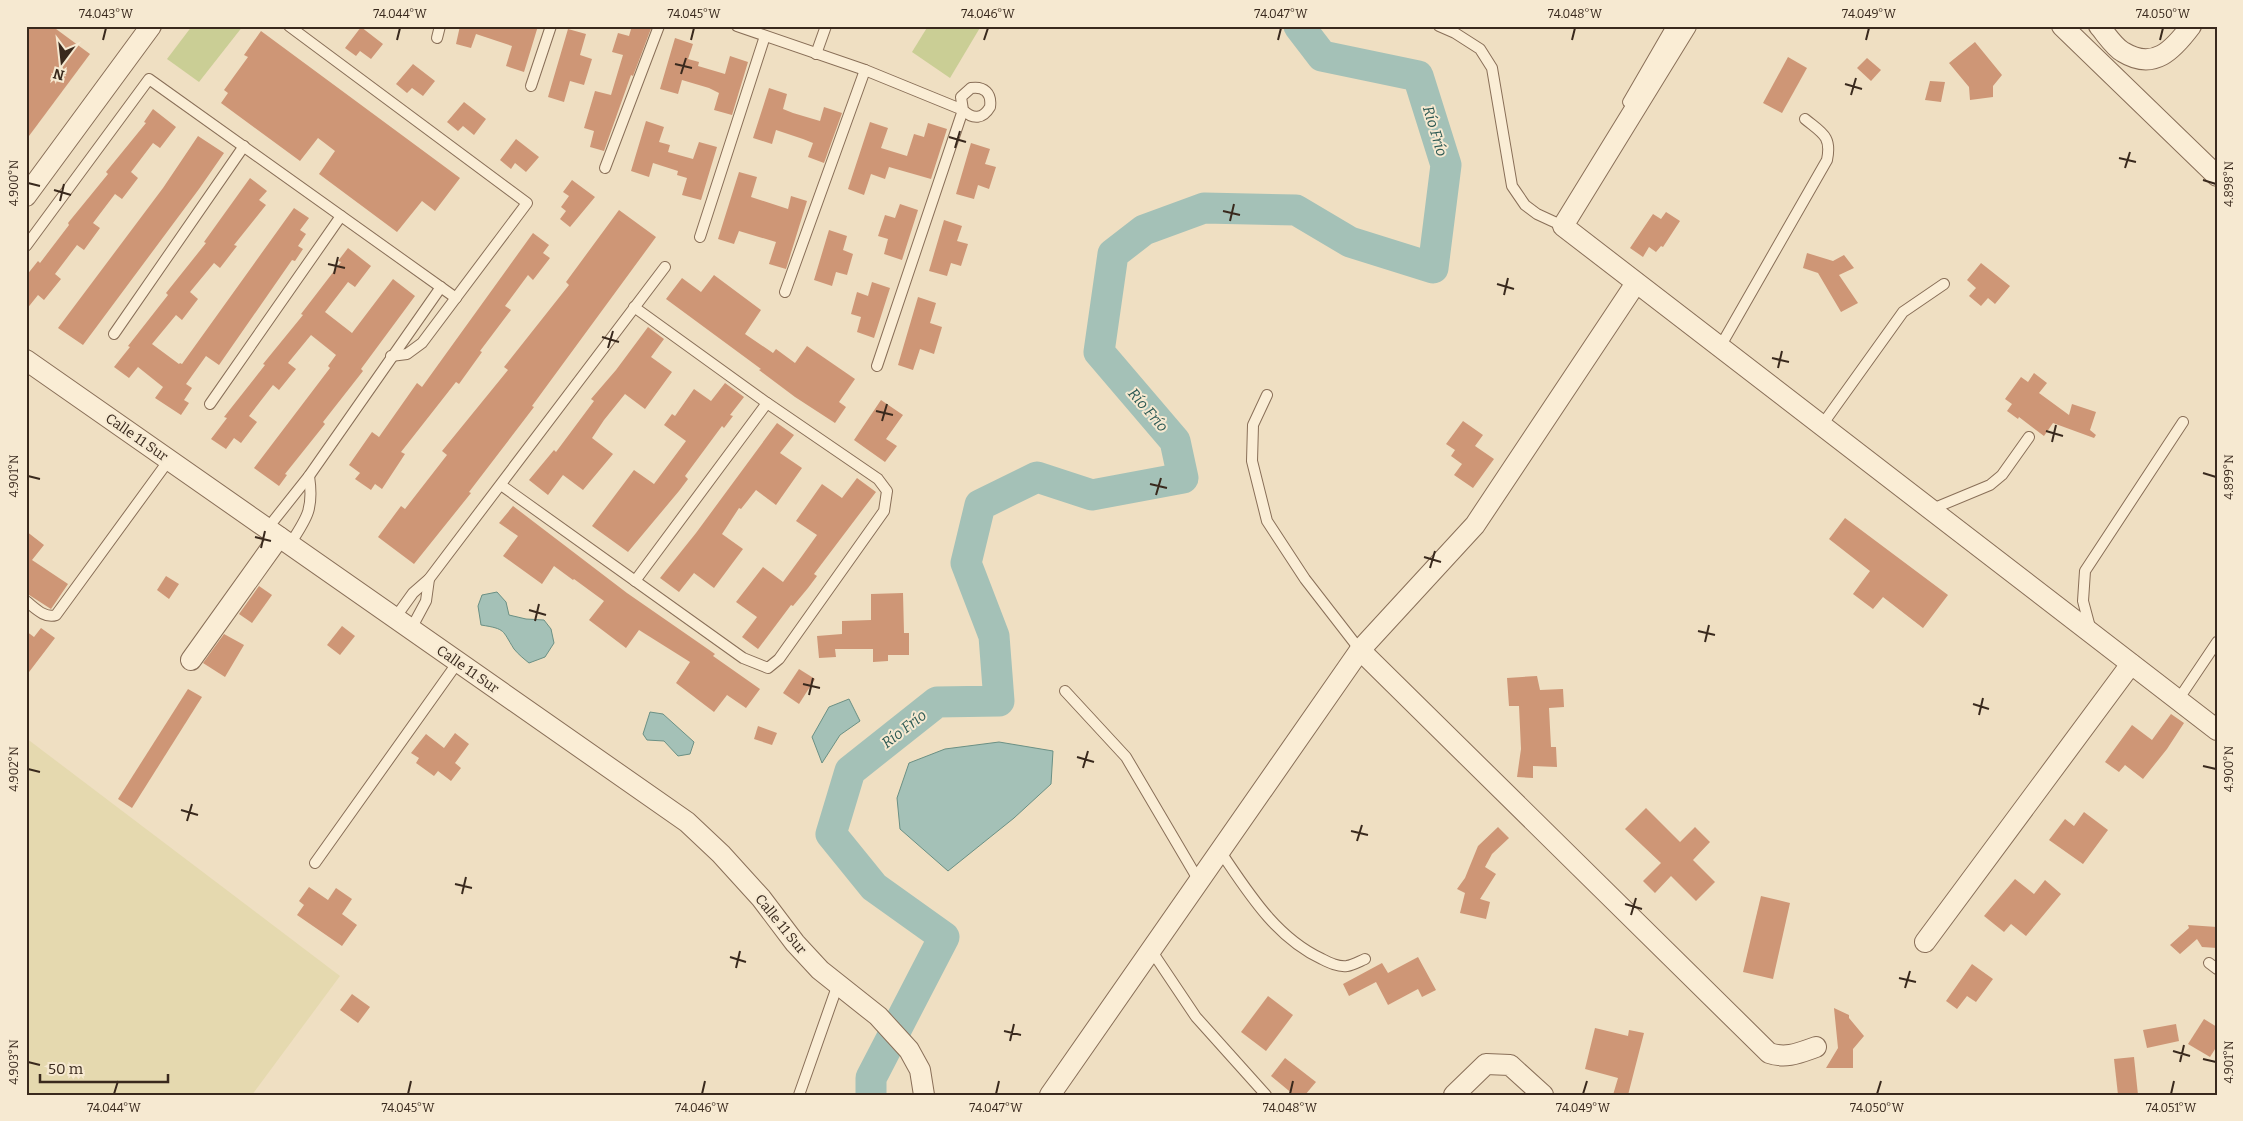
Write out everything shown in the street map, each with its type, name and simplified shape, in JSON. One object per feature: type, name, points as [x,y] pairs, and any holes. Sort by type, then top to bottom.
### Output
[{"type":"street","points":[[26,196],[151,26]]},
{"type":"street","points":[[1686,26],[1559,224],[2217,730]]},
{"type":"street","points":[[2062,26],[2217,176]]},
{"type":"street","points":[[2099,26],[2122,52],[2142,60],[2160,58],[2191,26]]},
{"type":"street","points":[[1050,1095],[1360,650],[1475,524],[1636,283]]},
{"type":"street","name":"Calle 11 Sur","points":[[26,360],[687,822],[721,854],[820,970],[878,1016],[909,1050],[920,1070],[926,1094]]},
{"type":"street","points":[[191,660],[279,537]]},
{"type":"street","points":[[1360,650],[1769,1052],[1778,1056],[1789,1056],[1816,1047]]},
{"type":"street","points":[[1925,942],[2131,664]]},
{"type":"street","points":[[1454,1095],[1486,1064],[1510,1065],[1543,1095]]},
{"type":"lane","points":[[289,26],[527,204],[422,343],[407,354],[392,356]]},
{"type":"lane","points":[[437,38],[440,26]]},
{"type":"lane","points":[[531,86],[551,26]]},
{"type":"lane","points":[[605,168],[659,26]]},
{"type":"lane","points":[[738,26],[865,70],[963,110],[877,366]]},
{"type":"lane","points":[[816,54],[826,26]]},
{"type":"lane","points":[[1439,26],[1455,33],[1480,49],[1492,68],[1512,186],[1525,205],[1559,224],[1585,175],[1672,26]]},
{"type":"lane","points":[[700,237],[765,36]]},
{"type":"lane","points":[[785,292],[865,70]]},
{"type":"lane","points":[[26,246],[149,79],[456,298]]},
{"type":"lane","points":[[1720,347],[1828,160],[1830,147],[1825,136],[1805,119]]},
{"type":"lane","points":[[114,334],[244,146]]},
{"type":"lane","points":[[210,404],[341,216]]},
{"type":"lane","points":[[403,624],[412,593],[429,579],[665,267]]},
{"type":"lane","points":[[1822,425],[1903,312],[1944,284]]},
{"type":"lane","points":[[279,537],[309,476],[441,287]]},
{"type":"lane","points":[[501,484],[743,658],[768,668],[779,659],[884,511],[887,491],[878,479],[767,403],[634,307]]},
{"type":"lane","points":[[1267,395],[1253,426],[1252,461],[1267,521],[1305,579],[1360,650]]},
{"type":"lane","points":[[635,581],[767,403]]},
{"type":"lane","points":[[2092,634],[2083,601],[2085,571],[2183,422]]},
{"type":"lane","points":[[1932,509],[1990,485],[2002,476],[2029,437]]},
{"type":"lane","points":[[26,601],[43,614],[51,617],[56,615],[169,460]]},
{"type":"lane","points":[[279,537],[308,518],[311,490],[309,476]]},
{"type":"lane","points":[[403,624],[426,601],[429,579]]},
{"type":"lane","points":[[2178,700],[2217,642]]},
{"type":"lane","points":[[315,863],[458,662]]},
{"type":"lane","points":[[1066,691],[1126,757],[1199,881]]},
{"type":"lane","points":[[1220,851],[1258,906],[1278,929],[1312,955],[1335,965],[1348,966],[1365,959]]},
{"type":"lane","points":[[1151,950],[1196,1017],[1266,1095]]},
{"type":"lane","points":[[799,1095],[838,984]]},
{"type":"shaded area","points":[[26,738],[340,976],[252,1095],[26,1095]]},
{"type":"green space","points":[[192,26],[243,26],[199,82],[167,59]]},
{"type":"green space","points":[[928,26],[981,26],[950,78],[912,52]]},
{"type":"water","points":[[497,592],[506,602],[509,615],[526,619],[544,620],[551,629],[554,643],[545,657],[529,663],[519,655],[502,631],[481,625],[478,606],[482,595]]},
{"type":"water","points":[[849,699],[860,721],[840,735],[822,763],[812,737],[829,707]]},
{"type":"water","points":[[650,712],[663,714],[694,742],[690,754],[678,756],[664,741],[647,740],[643,734]]},
{"type":"water","points":[[999,742],[1053,751],[1051,784],[1014,818],[948,871],[900,829],[897,798],[909,763],[945,749]]},
{"type":"building","points":[[26,26],[52,26],[90,54],[26,140]]},
{"type":"building","points":[[460,26],[538,26],[524,72],[506,66],[512,46],[476,34],[471,48],[456,44]]},
{"type":"building","points":[[632,26],[652,26],[633,76],[631,75],[604,151],[590,147],[594,131],[584,128],[595,91],[611,95],[623,55],[612,52],[618,33],[629,36]]},
{"type":"building","points":[[361,27],[383,44],[371,59],[360,51],[356,56],[345,48]]},
{"type":"building","points":[[568,29],[586,34],[580,55],[592,59],[584,85],[570,81],[564,102],[548,97]]},
{"type":"building","points":[[261,31],[460,178],[435,211],[422,201],[397,232],[319,174],[335,151],[318,138],[300,161],[221,103],[228,93],[224,90],[248,57],[244,55]]},
{"type":"building","points":[[675,38],[693,44],[688,59],[699,62],[698,66],[725,74],[730,56],[748,62],[732,115],[714,110],[719,93],[709,88],[682,80],[678,94],[660,89]]},
{"type":"building","points":[[1975,42],[2002,75],[1993,86],[1993,97],[1970,100],[1969,87],[1949,63]]},
{"type":"building","points":[[1788,57],[1807,68],[1782,113],[1763,103]]},
{"type":"building","points":[[1867,58],[1881,70],[1871,81],[1857,68]]},
{"type":"building","points":[[413,64],[435,81],[423,96],[412,88],[407,93],[396,84]]},
{"type":"building","points":[[1930,81],[1945,82],[1941,102],[1925,100]]},
{"type":"building","points":[[769,88],[787,94],[783,109],[793,113],[820,121],[824,107],[842,113],[824,163],[808,157],[813,143],[803,139],[776,130],[772,144],[753,138]]},
{"type":"building","points":[[464,102],[486,119],[474,135],[463,126],[458,131],[447,122]]},
{"type":"building","points":[[153,109],[176,127],[160,148],[153,143],[131,172],[138,178],[122,199],[115,194],[93,223],[100,228],[84,250],[77,245],[55,274],[61,279],[44,300],[38,295],[26,310],[26,276],[38,261],[40,263],[69,225],[68,223],[108,174],[106,172],[146,123],[144,122]]},
{"type":"building","points":[[646,121],[664,127],[659,142],[670,145],[668,152],[693,159],[699,142],[717,147],[701,200],[682,195],[687,178],[677,175],[678,171],[653,163],[649,177],[631,171]]},
{"type":"building","points":[[870,122],[888,128],[881,148],[907,156],[914,134],[924,137],[928,123],[947,129],[931,179],[889,167],[885,179],[871,174],[864,195],[848,189]]},
{"type":"building","points":[[198,136],[224,153],[83,345],[58,328],[163,188]]},
{"type":"building","points":[[516,139],[539,157],[526,172],[515,163],[511,169],[500,160]]},
{"type":"building","points":[[971,143],[990,149],[985,164],[996,167],[989,189],[978,185],[974,199],[956,194]]},
{"type":"building","points":[[739,172],[757,177],[751,197],[788,209],[791,196],[807,201],[786,269],[769,264],[776,242],[739,231],[734,244],[718,239]]},
{"type":"building","points":[[250,178],[267,191],[259,200],[266,205],[234,245],[237,246],[220,268],[214,263],[190,292],[198,299],[182,320],[176,315],[152,344],[179,364],[182,364],[294,208],[309,218],[300,230],[306,234],[298,246],[303,249],[295,261],[292,260],[219,365],[206,356],[186,384],[192,388],[184,400],[189,403],[181,415],[155,398],[163,387],[138,367],[129,378],[114,367],[168,295],[166,293],[206,243],[204,242]]},
{"type":"building","points":[[572,180],[595,197],[570,227],[560,219],[566,211],[561,207],[569,196],[563,192]]},
{"type":"building","points":[[900,204],[918,210],[902,260],[884,254],[888,239],[878,236],[885,215],[895,218]]},
{"type":"building","points":[[619,210],[656,237],[532,406],[534,407],[469,492],[471,493],[414,564],[378,537],[401,506],[405,509],[447,455],[442,451],[508,370],[504,367],[569,285],[566,282]]},
{"type":"building","points":[[1666,212],[1680,221],[1663,247],[1661,246],[1656,252],[1649,247],[1643,257],[1630,248],[1653,214],[1661,219]]},
{"type":"building","points":[[944,220],[962,226],[957,241],[968,244],[961,266],[951,263],[947,276],[929,271]]},
{"type":"building","points":[[829,230],[847,236],[843,250],[853,254],[847,275],[836,272],[832,286],[814,280]]},
{"type":"building","points":[[533,233],[549,245],[543,253],[550,258],[533,280],[528,275],[505,306],[511,310],[480,351],[482,352],[459,384],[456,382],[401,452],[405,454],[382,489],[375,484],[371,490],[355,479],[360,473],[349,465],[372,432],[379,437],[417,383],[422,387]]},
{"type":"building","points":[[348,248],[371,266],[355,287],[348,282],[325,312],[352,333],[393,279],[415,296],[361,369],[363,371],[323,422],[325,424],[285,474],[287,475],[279,486],[254,468],[330,368],[328,366],[336,355],[311,335],[288,363],[296,369],[279,390],[273,385],[249,416],[257,422],[241,443],[234,438],[226,449],[211,439],[227,418],[224,417],[265,365],[263,364],[303,315],[301,314],[341,262],[338,261]]},
{"type":"building","points":[[1807,253],[1833,261],[1844,255],[1854,268],[1839,275],[1858,303],[1841,312],[1818,273],[1803,268]]},
{"type":"building","points":[[1981,263],[2010,286],[1995,304],[1988,298],[1981,306],[1969,296],[1976,288],[1967,280]]},
{"type":"building","points":[[714,275],[761,310],[745,334],[773,353],[776,349],[795,363],[807,346],[855,379],[839,402],[846,407],[835,423],[795,397],[759,370],[761,369],[666,299],[682,278],[701,292]]},
{"type":"building","points":[[872,282],[890,288],[874,338],[857,332],[861,317],[851,314],[857,292],[868,296]]},
{"type":"building","points":[[918,297],[936,303],[930,323],[942,327],[934,354],[920,349],[913,370],[898,365]]},
{"type":"building","points":[[648,327],[664,339],[651,357],[672,372],[645,409],[625,394],[604,420],[592,438],[613,454],[583,490],[563,475],[548,495],[529,480],[554,450],[556,452],[594,401],[591,399],[616,370]]},
{"type":"building","points":[[2034,373],[2047,383],[2039,393],[2069,415],[2072,404],[2096,412],[2090,430],[2096,435],[2094,438],[2053,423],[2044,436],[2019,417],[2018,419],[2007,411],[2012,404],[2005,399],[2021,377],[2028,382]]},
{"type":"building","points":[[725,383],[744,397],[730,415],[733,416],[724,428],[722,426],[685,476],[688,479],[628,552],[592,526],[634,470],[654,484],[686,441],[664,425],[672,414],[675,416],[694,389],[711,401]]},
{"type":"building","points":[[881,400],[903,415],[886,439],[897,446],[885,462],[854,440]]},
{"type":"building","points":[[1463,421],[1483,435],[1475,446],[1494,459],[1473,488],[1454,475],[1462,464],[1451,456],[1455,450],[1446,444]]},
{"type":"building","points":[[777,423],[794,435],[780,453],[802,468],[776,505],[756,490],[741,509],[739,508],[722,534],[743,549],[714,588],[694,573],[679,592],[660,578],[696,533]]},
{"type":"building","points":[[857,478],[876,492],[814,574],[817,576],[808,588],[793,606],[791,605],[758,649],[742,637],[757,617],[736,602],[763,567],[783,582],[802,556],[817,535],[796,521],[822,484],[842,498]]},
{"type":"building","points":[[513,506],[627,593],[715,654],[713,656],[760,689],[746,708],[727,695],[714,712],[676,683],[690,662],[639,630],[626,648],[589,620],[604,601],[554,566],[542,584],[503,556],[518,536],[499,523]]},
{"type":"building","points":[[1845,518],[1948,595],[1923,628],[1883,597],[1873,609],[1853,594],[1870,571],[1829,539]]},
{"type":"building","points":[[26,531],[44,545],[32,560],[68,584],[51,609],[26,593]]},
{"type":"building","points":[[166,576],[179,584],[169,599],[157,590]]},
{"type":"building","points":[[259,586],[272,595],[252,623],[239,614]]},
{"type":"building","points":[[903,593],[904,633],[909,633],[909,655],[888,655],[888,661],[873,662],[873,649],[835,649],[836,657],[819,658],[817,636],[842,634],[842,621],[871,620],[871,594]]},
{"type":"building","points":[[342,626],[355,636],[340,655],[327,645]]},
{"type":"building","points":[[41,628],[55,638],[26,676],[26,631],[34,637]]},
{"type":"building","points":[[224,634],[244,645],[225,677],[203,663]]},
{"type":"building","points":[[799,669],[815,679],[799,704],[783,693]]},
{"type":"building","points":[[1537,676],[1540,690],[1563,689],[1564,707],[1549,708],[1551,747],[1556,747],[1557,767],[1533,766],[1533,778],[1517,777],[1521,749],[1519,706],[1509,706],[1507,678]]},
{"type":"building","points":[[188,689],[202,697],[132,808],[118,799]]},
{"type":"building","points":[[2171,714],[2184,723],[2167,749],[2143,779],[2125,765],[2119,772],[2105,762],[2132,725],[2152,740]]},
{"type":"building","points":[[758,726],[777,733],[772,745],[754,739]]},
{"type":"building","points":[[455,733],[469,744],[455,763],[461,768],[451,781],[438,771],[434,776],[416,763],[419,758],[411,753],[426,734],[444,748]]},
{"type":"building","points":[[1646,808],[1680,842],[1695,827],[1710,842],[1693,860],[1715,882],[1696,901],[1671,876],[1655,893],[1643,881],[1661,863],[1625,829]]},
{"type":"building","points":[[2084,812],[2108,830],[2083,864],[2049,840],[2065,819],[2074,826]]},
{"type":"building","points":[[1498,827],[1509,838],[1492,854],[1485,867],[1496,874],[1480,899],[1490,902],[1486,919],[1460,913],[1465,893],[1457,889],[1465,878],[1478,846]]},
{"type":"building","points":[[2015,879],[2034,894],[2045,880],[2061,894],[2026,936],[2011,924],[2004,932],[1984,916]]},
{"type":"building","points":[[309,887],[328,900],[336,888],[352,899],[342,914],[357,925],[342,946],[297,915],[304,905],[299,901]]},
{"type":"building","points":[[1761,896],[1790,903],[1773,979],[1743,972]]},
{"type":"building","points":[[2188,925],[2217,927],[2217,948],[2202,947],[2197,939],[2180,954],[2170,945],[2189,928]]},
{"type":"building","points":[[1418,957],[1436,990],[1422,997],[1418,989],[1388,1005],[1376,982],[1349,996],[1343,984],[1382,963],[1388,973]]},
{"type":"building","points":[[1972,964],[1993,979],[1976,1002],[1967,996],[1957,1009],[1946,1001]]},
{"type":"building","points":[[352,994],[370,1007],[358,1023],[340,1010]]},
{"type":"building","points":[[1268,996],[1293,1015],[1266,1051],[1241,1032]]},
{"type":"building","points":[[1834,1008],[1849,1015],[1849,1018],[1864,1036],[1853,1049],[1853,1068],[1826,1068],[1838,1048]]},
{"type":"building","points":[[2204,1019],[2217,1027],[2217,1046],[2210,1057],[2188,1044]]},
{"type":"building","points":[[2176,1024],[2179,1041],[2147,1048],[2143,1030]]},
{"type":"building","points":[[1595,1028],[1628,1036],[1629,1030],[1644,1033],[1628,1095],[1613,1095],[1618,1078],[1585,1069]]},
{"type":"building","points":[[2134,1057],[2138,1095],[2118,1095],[2114,1059]]},
{"type":"building","points":[[1285,1058],[1316,1082],[1305,1095],[1294,1095],[1271,1076]]},
{"type":"waterway","name":"Río Frío","points":[[871,1095],[871,1078],[944,937],[874,887],[831,834],[850,771],[937,702],[999,701],[994,636],[966,563],[980,505],[1037,477],[1092,495],[1183,478],[1175,441],[1099,352],[1113,254],[1144,230],[1204,208],[1296,210],[1350,242],[1433,268],[1446,165],[1418,76],[1322,56],[1299,26]]}]
